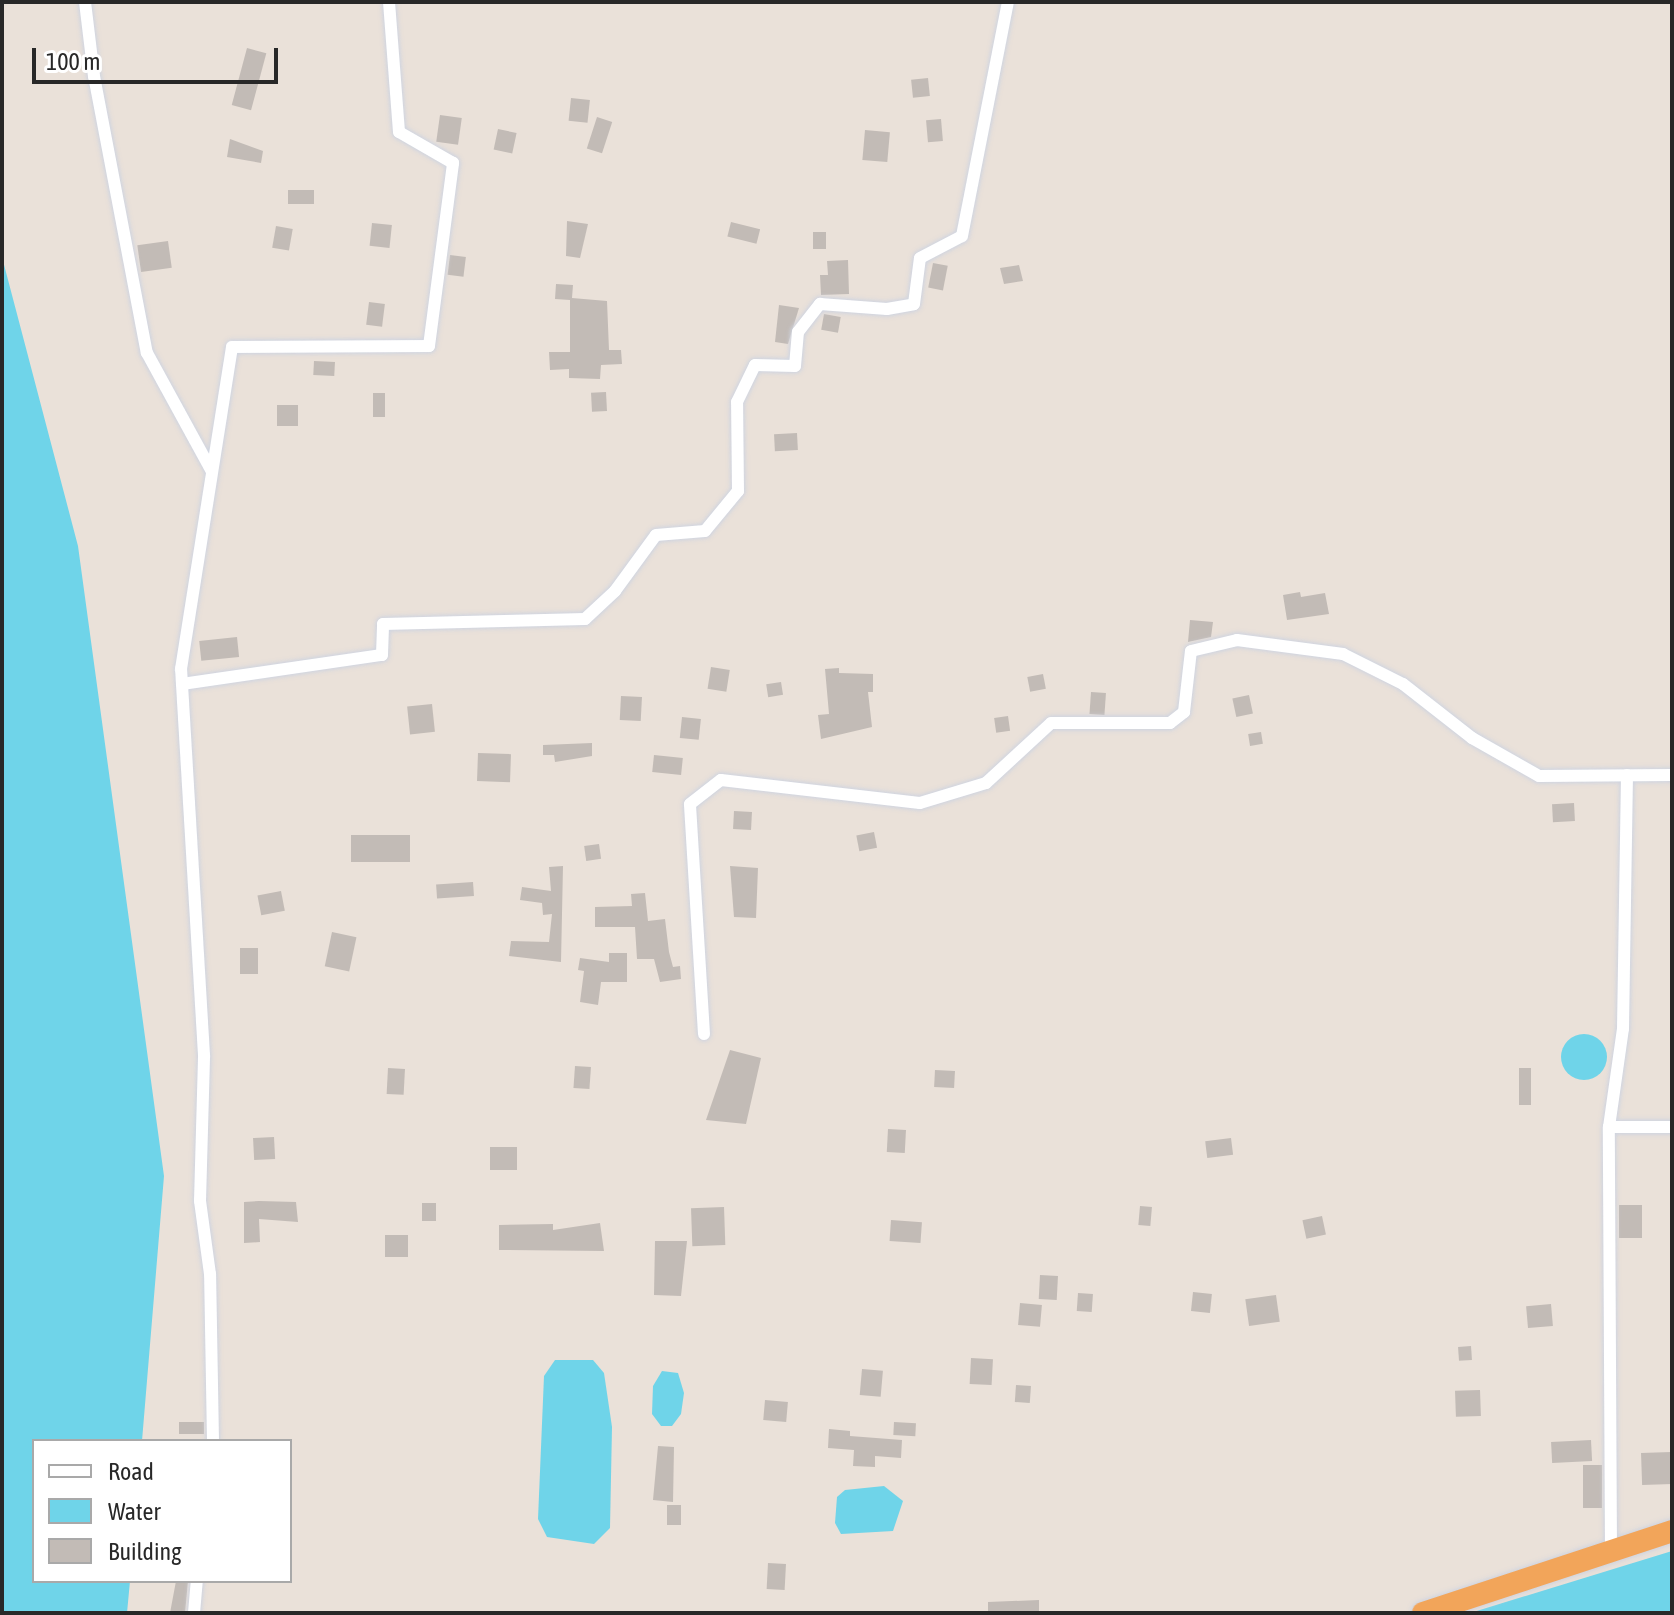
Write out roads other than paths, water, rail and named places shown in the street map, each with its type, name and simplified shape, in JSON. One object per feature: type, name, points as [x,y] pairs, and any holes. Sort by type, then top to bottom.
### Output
[{"type":"highway","points":[[1423,1613],[1672,1531]]},
{"type":"street","points":[[85,2],[94,76],[147,353],[211,470]]},
{"type":"street","points":[[213,1439],[210,1274],[200,1201],[204,1055],[182,684],[211,470],[232,347],[429,346],[453,163],[399,132],[389,2]]},
{"type":"street","points":[[182,684],[382,655],[383,624],[585,619],[615,591],[656,535],[705,531],[738,491],[737,402],[755,365],[795,366],[798,332],[820,304],[887,309],[914,304],[920,258],[962,236],[1008,2]]},
{"type":"street","points":[[704,1034],[690,804],[721,780],[920,803],[986,783],[1051,723],[1170,723],[1184,712],[1191,651],[1237,640],[1343,654],[1403,684],[1472,738],[1539,776],[1672,775]]},
{"type":"street","points":[[1611,1551],[1609,1127],[1623,1029],[1627,775]]},
{"type":"street","points":[[1609,1127],[1672,1127]]},
{"type":"street","points":[[194,1613],[197,1583]]},
{"type":"water","points":[[2,257],[78,546],[164,1176],[142,1439],[32,1439],[32,1583],[130,1583],[127,1613],[2,1613]]},
{"type":"water","points":[[1584,1034],[1600,1041],[1607,1057],[1600,1073],[1584,1080],[1568,1073],[1561,1057],[1568,1041]]},
{"type":"water","points":[[555,1360],[593,1360],[604,1373],[612,1427],[610,1528],[594,1544],[547,1537],[538,1519],[544,1376]]},
{"type":"water","points":[[662,1371],[678,1373],[684,1393],[681,1414],[672,1426],[661,1426],[652,1414],[653,1386]]},
{"type":"water","points":[[884,1486],[903,1501],[893,1531],[841,1534],[835,1523],[837,1497],[845,1490]]},
{"type":"water","points":[[1672,1551],[1672,1613],[1470,1613]]}]
